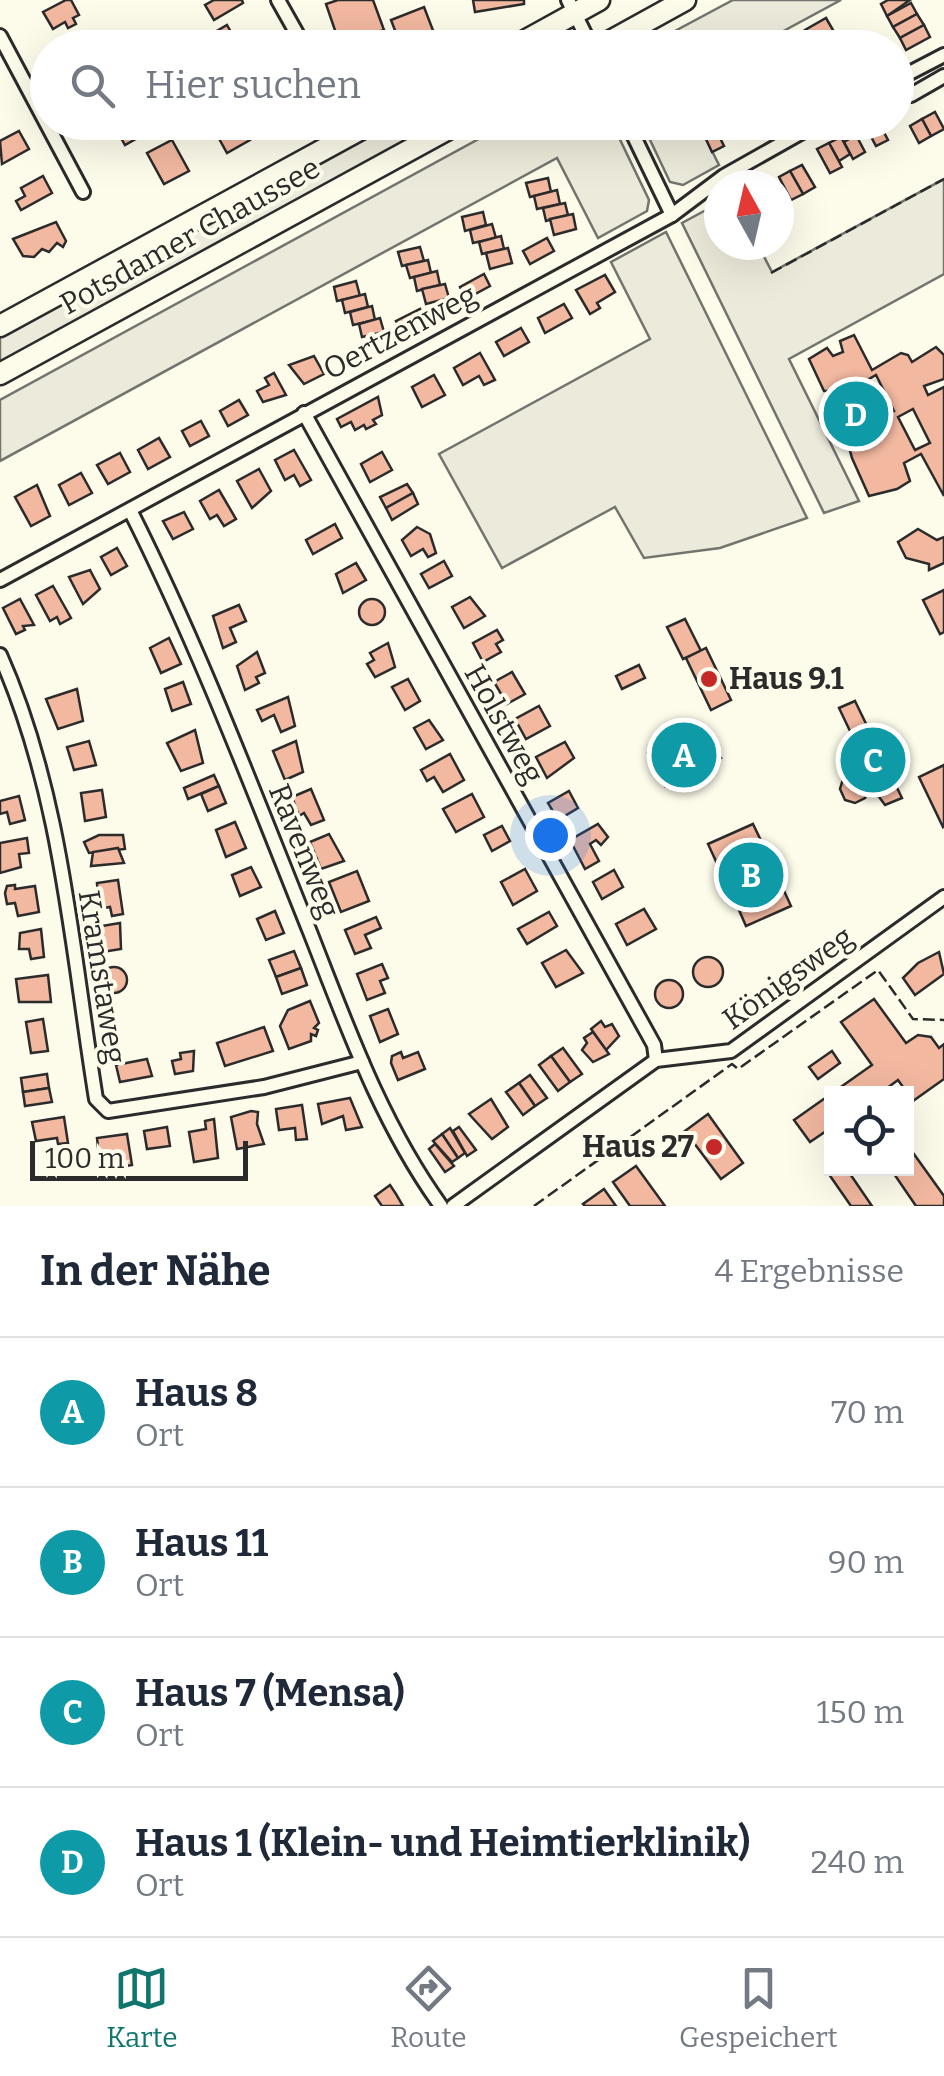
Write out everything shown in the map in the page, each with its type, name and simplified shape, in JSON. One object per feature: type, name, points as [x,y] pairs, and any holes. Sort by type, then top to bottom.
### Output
[{"type":"main road","points":[[538,30],[572,6],[599,0]]},
{"type":"main road","points":[[629,30],[685,0]]},
{"type":"main road","name":"Potsdamer Chaussee","points":[[0,326],[341,140]]},
{"type":"main road","name":"Potsdamer Chaussee","points":[[0,374],[428,140]]},
{"type":"street","points":[[278,0],[295,30]]},
{"type":"street","points":[[572,6],[585,30]]},
{"type":"street","points":[[0,36],[30,92]]},
{"type":"street","points":[[914,71],[944,55]]},
{"type":"street","points":[[914,93],[944,76]]},
{"type":"street","points":[[55,140],[83,192]]},
{"type":"street","points":[[635,140],[672,215]]},
{"type":"street","name":"Oertzenweg","points":[[0,580],[672,215],[724,176],[788,140]]},
{"type":"street","name":"Holstweg","points":[[304,413],[654,1045],[656,1060]]},
{"type":"street","name":"Ravenweg","points":[[130,510],[211,684],[362,1062],[394,1133],[442,1206]]},
{"type":"street","name":"Kramstaweg","points":[[0,656],[30,730],[45,787],[96,1099],[108,1111],[297,1081],[362,1062]]},
{"type":"street","name":"Königsweg","points":[[454,1206],[656,1060],[731,1051],[944,897]]},
{"type":"shaded area","points":[[733,0],[841,0],[785,30],[677,30]]},
{"type":"shaded area","points":[[359,140],[415,140],[0,365],[0,335]]},
{"type":"shaded area","points":[[477,140],[620,140],[649,200],[647,211],[598,238],[557,158],[0,461],[0,400]]},
{"type":"shaded area","points":[[650,140],[706,140],[719,165],[683,185],[670,182]]},
{"type":"shaded area","points":[[944,179],[944,274],[789,359],[859,501],[824,513],[682,223],[704,211],[704,260],[766,260],[772,272]]},
{"type":"shaded area","points":[[666,232],[807,518],[720,548],[644,558],[615,507],[502,568],[439,454],[650,339],[611,262]]},
{"type":"building","points":[[71,0],[79,15],[73,18],[76,24],[68,28],[65,22],[53,29],[43,12]]},
{"type":"building","points":[[214,0],[243,3],[214,20],[205,5]]},
{"type":"building","points":[[373,0],[384,30],[335,30],[326,4]]},
{"type":"building","points":[[473,0],[524,0],[524,4],[475,12]]},
{"type":"building","points":[[888,0],[910,0],[887,16],[881,4]]},
{"type":"building","points":[[911,3],[917,14],[893,27],[887,16]]},
{"type":"building","points":[[424,7],[433,30],[395,30],[391,20]]},
{"type":"building","points":[[917,14],[924,25],[914,30],[893,27]]},
{"type":"building","points":[[826,18],[833,30],[805,30]]},
{"type":"building","points":[[924,25],[930,37],[914,46],[914,30]]},
{"type":"building","points":[[935,112],[944,129],[931,136],[922,119]]},
{"type":"building","points":[[922,119],[931,136],[919,143],[914,124]]},
{"type":"building","points":[[19,131],[29,149],[2,164],[0,141]]},
{"type":"building","points":[[172,140],[189,171],[164,184],[147,153]]},
{"type":"building","points":[[220,140],[250,140],[227,153]]},
{"type":"building","points":[[706,140],[721,140],[724,146],[712,152]]},
{"type":"building","points":[[843,140],[850,154],[839,161],[829,143]]},
{"type":"building","points":[[859,140],[865,152],[853,159],[844,142]]},
{"type":"building","points":[[829,143],[842,167],[830,173],[817,149]]},
{"type":"building","points":[[802,165],[815,187],[803,194],[792,170]]},
{"type":"building","points":[[43,176],[52,193],[21,210],[16,201],[25,196],[21,188]]},
{"type":"building","points":[[548,178],[551,192],[530,197],[526,183]]},
{"type":"building","points":[[794,178],[803,194],[794,198]]},
{"type":"building","points":[[557,190],[560,204],[537,209],[534,196]]},
{"type":"building","points":[[565,203],[568,215],[546,221],[543,208]]},
{"type":"building","points":[[483,212],[486,225],[465,231],[462,217]]},
{"type":"building","points":[[573,214],[576,229],[554,235],[550,219]]},
{"type":"building","points":[[56,222],[66,241],[63,247],[57,243],[49,252],[42,249],[34,257],[23,256],[13,239]]},
{"type":"building","points":[[492,224],[496,238],[473,243],[470,230]]},
{"type":"building","points":[[501,236],[504,249],[482,254],[479,242]]},
{"type":"building","points":[[547,238],[554,251],[530,264],[523,251]]},
{"type":"building","points":[[420,247],[424,261],[402,266],[398,252]]},
{"type":"building","points":[[508,248],[512,263],[490,269],[486,253]]},
{"type":"building","points":[[428,260],[431,273],[410,278],[406,265]]},
{"type":"building","points":[[437,271],[440,285],[417,291],[414,277]]},
{"type":"building","points":[[484,274],[490,286],[466,299],[460,287]]},
{"type":"building","points":[[605,275],[615,292],[597,303],[600,308],[590,314],[576,290]]},
{"type":"building","points":[[356,281],[360,296],[337,301],[334,287]]},
{"type":"building","points":[[445,284],[449,298],[426,304],[422,289]]},
{"type":"building","points":[[365,294],[368,307],[345,313],[342,300]]},
{"type":"building","points":[[564,304],[572,318],[545,333],[538,318]]},
{"type":"building","points":[[372,306],[375,320],[353,325],[350,312]]},
{"type":"building","points":[[420,309],[427,321],[403,334],[396,321]]},
{"type":"building","points":[[380,318],[384,332],[362,337],[359,324]]},
{"type":"building","points":[[521,328],[529,342],[504,356],[496,342]]},
{"type":"building","points":[[854,335],[872,370],[901,353],[912,362],[936,347],[944,355],[944,379],[924,386],[928,395],[944,387],[944,496],[921,454],[904,463],[910,481],[897,489],[869,496],[852,458],[847,440],[852,437],[844,433],[828,398],[831,391],[824,391],[809,359],[827,348],[833,356],[843,352],[840,341]],"holes":[[[876,375],[894,411],[879,419],[862,383]],[[913,409],[930,443],[915,450],[898,417]]]},
{"type":"building","points":[[480,353],[495,380],[484,385],[479,376],[463,385],[454,368]]},
{"type":"building","points":[[314,356],[324,374],[304,384],[289,365]]},
{"type":"building","points":[[274,373],[286,395],[263,402],[257,391],[269,385],[265,378]]},
{"type":"building","points":[[434,375],[445,395],[422,407],[412,387]]},
{"type":"building","points":[[378,397],[382,415],[373,420],[376,424],[355,430],[351,422],[341,427],[337,419]]},
{"type":"building","points":[[239,400],[248,415],[228,426],[220,411]]},
{"type":"building","points":[[201,421],[209,436],[190,446],[182,431]]},
{"type":"building","points":[[159,438],[170,457],[148,469],[138,450]]},
{"type":"building","points":[[294,450],[311,480],[300,486],[294,475],[285,480],[275,460]]},
{"type":"building","points":[[382,452],[392,470],[370,482],[361,464]]},
{"type":"building","points":[[120,453],[130,472],[108,484],[97,465]]},
{"type":"building","points":[[259,469],[271,491],[252,508],[237,481]]},
{"type":"building","points":[[81,473],[92,493],[69,505],[59,485]]},
{"type":"building","points":[[407,484],[413,493],[386,508],[380,497]]},
{"type":"building","points":[[37,485],[50,516],[31,526],[15,497]]},
{"type":"building","points":[[219,490],[236,519],[224,526],[217,515],[210,519],[200,501]]},
{"type":"building","points":[[413,493],[418,504],[392,520],[386,508]]},
{"type":"building","points":[[184,512],[193,529],[173,539],[163,521]]},
{"type":"building","points":[[335,524],[342,538],[313,554],[306,540]]},
{"type":"building","points":[[417,527],[430,534],[436,553],[428,557],[423,549],[411,556],[402,540]]},
{"type":"building","points":[[918,529],[937,540],[944,537],[944,563],[929,570],[929,564],[906,558],[898,542]]},
{"type":"building","points":[[117,548],[127,566],[111,575],[101,557]]},
{"type":"building","points":[[444,561],[452,576],[429,588],[421,574]]},
{"type":"building","points":[[356,563],[366,580],[343,593],[336,574]]},
{"type":"building","points":[[90,570],[100,589],[83,604],[69,577]]},
{"type":"building","points":[[53,586],[71,618],[60,624],[57,617],[50,621],[36,595]]},
{"type":"building","points":[[944,590],[944,632],[940,634],[923,600]]},
{"type":"building","points":[[470,597],[485,616],[464,628],[452,607]]},
{"type":"building","points":[[20,599],[34,625],[23,626],[25,630],[16,634],[3,608]]},
{"type":"building","points":[[372,599],[381,603],[385,612],[381,621],[372,625],[363,621],[359,612],[363,603]]},
{"type":"building","points":[[239,605],[246,621],[230,628],[236,642],[223,648],[213,616]]},
{"type":"building","points":[[685,619],[701,651],[683,659],[667,627]]},
{"type":"building","points":[[497,630],[503,640],[496,644],[501,652],[483,662],[473,643]]},
{"type":"building","points":[[169,638],[181,664],[161,673],[150,648]]},
{"type":"building","points":[[388,643],[395,667],[375,677],[367,664],[374,660],[370,653]]},
{"type":"building","name":"Haus 9.1","points":[[706,648],[731,700],[711,710],[686,658]]},
{"type":"building","points":[[257,652],[265,673],[256,677],[259,683],[245,690],[237,666]]},
{"type":"building","points":[[639,665],[645,678],[622,689],[616,676]]},
{"type":"building","points":[[512,672],[525,694],[507,704],[494,682]]},
{"type":"building","points":[[408,679],[420,701],[405,710],[392,687]]},
{"type":"building","points":[[183,682],[191,704],[172,711],[165,689]]},
{"type":"building","points":[[77,689],[83,721],[58,729],[46,699]]},
{"type":"building","points":[[288,697],[295,726],[281,732],[274,715],[262,721],[257,710]]},
{"type":"building","points":[[855,701],[902,798],[885,805],[871,786],[865,798],[855,803],[845,800],[840,789],[843,779],[871,775],[839,708]]},
{"type":"building","points":[[539,706],[550,726],[526,739],[515,719]]},
{"type":"building","points":[[429,720],[443,740],[426,749],[414,728]]},
{"type":"building","points":[[702,725],[721,758],[665,786],[648,753]]},
{"type":"building","points":[[195,730],[203,763],[181,771],[167,743]]},
{"type":"building","points":[[89,741],[96,765],[74,770],[67,747]]},
{"type":"building","points":[[296,741],[303,772],[285,780],[273,751]]},
{"type":"building","points":[[565,742],[574,758],[547,778],[536,757]]},
{"type":"building","points":[[450,754],[464,780],[443,792],[434,777],[427,781],[421,770]]},
{"type":"building","points":[[944,765],[944,826],[943,827],[919,777]]},
{"type":"building","points":[[214,775],[219,786],[188,799],[184,788]]},
{"type":"building","points":[[219,786],[226,803],[208,811],[201,794]]},
{"type":"building","points":[[311,789],[324,820],[311,825],[304,813],[299,816],[292,797]]},
{"type":"building","points":[[102,790],[106,817],[85,821],[81,793]]},
{"type":"building","points":[[569,791],[578,808],[558,820],[548,803]]},
{"type":"building","points":[[472,794],[484,817],[456,832],[443,809]]},
{"type":"building","points":[[19,796],[25,820],[10,824],[7,812],[0,814],[0,801]]},
{"type":"building","points":[[235,822],[246,848],[226,857],[216,830]]},
{"type":"building","points":[[598,824],[608,837],[601,845],[596,840],[590,844],[599,861],[585,869],[570,840]]},
{"type":"building","points":[[753,824],[765,849],[758,853],[772,884],[779,880],[791,906],[746,926],[735,901],[744,897],[730,865],[720,870],[708,844]]},
{"type":"building","points":[[502,826],[510,841],[492,851],[484,835]]},
{"type":"building","points":[[329,834],[344,861],[321,869],[310,842]]},
{"type":"building","points":[[99,835],[123,835],[125,849],[89,853],[84,842]]},
{"type":"building","points":[[27,838],[29,853],[19,854],[21,867],[0,873],[0,843]]},
{"type":"building","points":[[118,848],[124,863],[91,866],[93,852]]},
{"type":"building","points":[[251,867],[261,887],[240,896],[232,875]]},
{"type":"building","points":[[525,869],[537,891],[513,905],[501,882]]},
{"type":"building","points":[[614,870],[623,887],[602,899],[593,882]]},
{"type":"building","points":[[357,871],[369,901],[341,912],[329,882]]},
{"type":"building","points":[[118,880],[123,914],[112,916],[110,907],[99,909],[97,883]]},
{"type":"building","points":[[15,885],[15,889],[35,886],[39,912],[18,916],[15,903],[7,904],[7,886]]},
{"type":"building","points":[[644,909],[656,929],[627,945],[616,924]]},
{"type":"building","points":[[275,911],[284,933],[266,940],[257,919]]},
{"type":"building","points":[[549,912],[557,926],[527,944],[518,929]]},
{"type":"building","points":[[376,917],[381,928],[365,935],[371,948],[355,954],[345,930]]},
{"type":"building","points":[[120,923],[121,949],[102,952],[96,927]]},
{"type":"building","points":[[41,929],[44,957],[31,959],[29,949],[19,949],[20,933]]},
{"type":"building","points":[[566,950],[583,973],[556,987],[542,963]]},
{"type":"building","points":[[294,951],[301,968],[276,977],[269,960]]},
{"type":"building","points":[[939,952],[944,974],[915,995],[903,978],[918,963]]},
{"type":"building","points":[[708,957],[718,962],[723,972],[718,982],[708,987],[698,982],[693,972],[698,962]]},
{"type":"building","points":[[382,964],[388,978],[380,981],[385,993],[367,1000],[357,974]]},
{"type":"building","points":[[114,967],[123,971],[127,980],[123,989],[114,993],[105,989],[101,980],[105,971]]},
{"type":"building","points":[[301,968],[307,985],[282,994],[276,977]]},
{"type":"building","points":[[48,975],[51,1002],[19,1002],[16,979]]},
{"type":"building","points":[[669,980],[679,984],[683,994],[679,1004],[669,1008],[659,1004],[655,994],[659,984]]},
{"type":"building","points":[[874,999],[906,1043],[918,1035],[931,1037],[939,1048],[944,1044],[944,1079],[914,1100],[914,1086],[902,1086],[898,1080],[890,1086],[842,1086],[872,1065],[841,1022]]},
{"type":"building","points":[[310,1001],[319,1023],[314,1028],[318,1030],[316,1036],[311,1034],[311,1041],[289,1049],[280,1026],[288,1010]]},
{"type":"building","points":[[388,1009],[398,1034],[380,1042],[370,1016]]},
{"type":"building","points":[[43,1019],[48,1051],[31,1053],[26,1022]]},
{"type":"building","points":[[601,1021],[605,1027],[612,1024],[619,1036],[606,1050],[591,1029]]},
{"type":"building","points":[[264,1027],[273,1051],[225,1066],[217,1043]]},
{"type":"building","points":[[593,1032],[609,1054],[593,1062],[582,1050],[587,1043],[584,1038]]},
{"type":"building","points":[[563,1048],[582,1074],[570,1082],[551,1056]]},
{"type":"building","points":[[194,1051],[193,1071],[175,1074],[172,1061],[181,1059],[180,1053]]},
{"type":"building","points":[[832,1051],[840,1063],[818,1079],[809,1067]]},
{"type":"building","points":[[401,1052],[403,1058],[418,1052],[425,1069],[398,1080],[391,1063],[392,1056]]},
{"type":"building","points":[[551,1056],[570,1082],[558,1091],[539,1065]]},
{"type":"building","points":[[147,1059],[152,1076],[120,1082],[116,1065]]},
{"type":"building","points":[[47,1074],[49,1088],[23,1092],[21,1078]]},
{"type":"building","points":[[530,1075],[547,1098],[535,1106],[519,1083]]},
{"type":"building","points":[[519,1083],[535,1106],[523,1115],[506,1092]]},
{"type":"building","points":[[49,1088],[52,1102],[25,1106],[23,1092]]},
{"type":"building","points":[[350,1098],[362,1127],[346,1130],[343,1116],[322,1124],[318,1104]]},
{"type":"building","points":[[491,1099],[508,1127],[492,1139],[469,1114]]},
{"type":"building","points":[[824,1099],[824,1132],[810,1142],[794,1120]]},
{"type":"building","points":[[302,1105],[307,1139],[296,1140],[295,1128],[279,1130],[276,1109]]},
{"type":"building","points":[[258,1112],[257,1124],[264,1144],[237,1149],[231,1117]]},
{"type":"building","name":"Haus 27","points":[[708,1114],[743,1163],[721,1179],[685,1131]]},
{"type":"building","points":[[64,1117],[68,1143],[58,1144],[57,1138],[36,1141],[32,1122]]},
{"type":"building","points":[[214,1119],[218,1158],[194,1162],[189,1132],[206,1129],[205,1121]]},
{"type":"building","points":[[167,1127],[170,1146],[147,1149],[144,1131]]},
{"type":"building","points":[[459,1127],[476,1150],[467,1156],[453,1131]]},
{"type":"building","points":[[450,1128],[465,1153],[458,1158],[442,1134]]},
{"type":"building","points":[[127,1134],[132,1165],[114,1168],[111,1154],[99,1156],[97,1138]]},
{"type":"building","points":[[442,1134],[458,1158],[452,1162],[433,1141]]},
{"type":"building","points":[[435,1144],[454,1166],[445,1172],[429,1149]]},
{"type":"building","points":[[914,1154],[944,1196],[944,1206],[916,1206],[895,1176],[914,1176]]},
{"type":"building","points":[[636,1166],[665,1206],[630,1206],[613,1182]]},
{"type":"building","points":[[830,1176],[851,1176],[872,1206],[851,1206]]},
{"type":"building","points":[[390,1185],[403,1206],[382,1206],[375,1196]]},
{"type":"building","points":[[604,1189],[616,1206],[583,1204]]},
{"type":"fence","points":[[771,273],[944,179]]},
{"type":"fence","points":[[534,1206],[732,1064],[738,1069],[878,970],[913,1019],[944,1020]]},
{"type":"place","name":"Haus 1 (Klein- und Heimtierklinik)","points":[[856,414]]},
{"type":"place","name":"Haus 9.1","points":[[709,679]]},
{"type":"place","name":"Haus 8","points":[[684,755]]},
{"type":"place","name":"Haus 7 (Mensa)","points":[[873,760]]},
{"type":"place","name":"Haus 11","points":[[751,875]]},
{"type":"place","name":"Haus 27","points":[[714,1147]]}]
